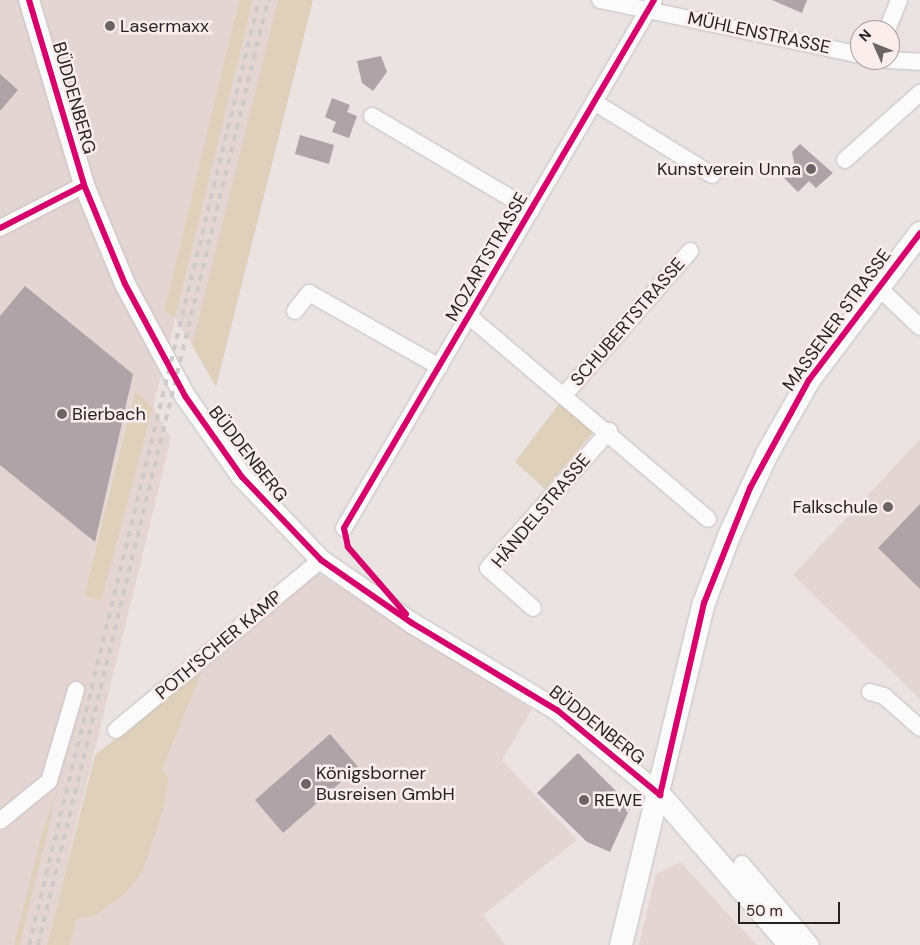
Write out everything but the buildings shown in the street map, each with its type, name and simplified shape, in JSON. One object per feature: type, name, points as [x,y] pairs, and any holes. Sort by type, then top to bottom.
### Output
[{"type":"main road","name":"MASSENER STRASSE","points":[[621,945],[660,795],[704,603],[736,520],[809,380],[876,286],[920,234]]},
{"type":"main road","points":[[660,795],[790,945]]},
{"type":"street","name":"BÜDDENBERG","points":[[29,0],[84,185],[125,284],[185,396],[242,477],[321,560],[412,622],[557,710],[660,795]]},
{"type":"street","name":"MÜHLENSTRASSE","points":[[600,0],[651,5],[850,53]]},
{"type":"street","points":[[890,20],[899,0]]},
{"type":"street","name":"MOZARTSTRASSE","points":[[344,528],[470,317],[651,5]]},
{"type":"street","points":[[900,61],[920,62]]},
{"type":"street","points":[[845,160],[920,93]]},
{"type":"street","points":[[594,102],[712,175]]},
{"type":"street","name":"MOZARTSTRASSE","points":[[372,116],[531,210]]},
{"type":"street","points":[[0,228],[84,185]]},
{"type":"street","name":"SCHUBERTSTRASSE","points":[[565,394],[690,250]]},
{"type":"street","points":[[876,286],[920,327]]},
{"type":"street","points":[[295,311],[309,293],[440,367]]},
{"type":"street","points":[[470,317],[565,394],[708,519]]},
{"type":"street","name":"HÄNDELSTRASSE","points":[[533,608],[488,568],[608,431]]},
{"type":"street","name":"POTH'SCHER KAMP","points":[[116,730],[321,560]]},
{"type":"street","points":[[0,821],[49,781],[76,690]]},
{"type":"street","points":[[870,692],[884,696],[920,728]]},
{"type":"street","points":[[742,864],[811,945]]},
{"type":"shaded area","points":[[0,0],[239,0],[164,311],[175,318],[253,0],[278,0],[192,345],[175,319],[153,407],[171,438],[47,945],[20,945],[56,794],[41,836],[14,945],[0,945]],"holes":[[[134,391],[153,408],[100,601],[84,594]]]},
{"type":"shaded area","points":[[239,0],[253,0],[175,318],[164,311]]},
{"type":"shaded area","points":[[278,0],[313,0],[216,387],[192,345]]},
{"type":"shaded area","points":[[135,390],[153,407],[101,601],[84,595]]},
{"type":"shaded area","points":[[562,400],[591,424],[592,434],[545,489],[515,462]]},
{"type":"shaded area","name":"Falkschule","points":[[920,439],[920,699],[793,575]]},
{"type":"shaded area","points":[[318,573],[532,709],[502,760],[577,840],[483,915],[505,945],[70,945],[76,919],[94,916],[143,871],[163,811],[169,778],[162,770],[202,671]]},
{"type":"shaded area","points":[[202,671],[162,770],[169,778],[163,811],[143,871],[126,893],[94,916],[77,919],[70,945],[47,945],[95,755]]},
{"type":"shaded area","points":[[58,788],[20,945],[14,945],[41,836]]},
{"type":"shaded area","points":[[680,862],[757,945],[639,945],[656,874]]},
{"type":"railway","points":[[29,945],[259,0]]},
{"type":"railway","points":[[38,945],[268,0]]},
{"type":"cycle path","points":[[29,0],[84,185],[125,284],[185,396],[242,477],[321,560],[412,623],[557,710],[660,795]]},
{"type":"cycle path","points":[[406,614],[348,547],[344,528],[654,0]]},
{"type":"cycle path","points":[[0,228],[84,185]]},
{"type":"cycle path","points":[[660,795],[704,603],[750,488],[809,380],[920,233]]},
{"type":"place","name":"Lasermaxx","points":[[110,26]]},
{"type":"place","name":"Kunstverein Unna","points":[[811,169]]},
{"type":"place","name":"Bierbach","points":[[62,414]]},
{"type":"place","name":"Falkschule","points":[[888,507]]},
{"type":"place","name":"Königsborner Busreisen GmbH","points":[[306,784]]},
{"type":"place","name":"REWE","points":[[584,800]]}]
